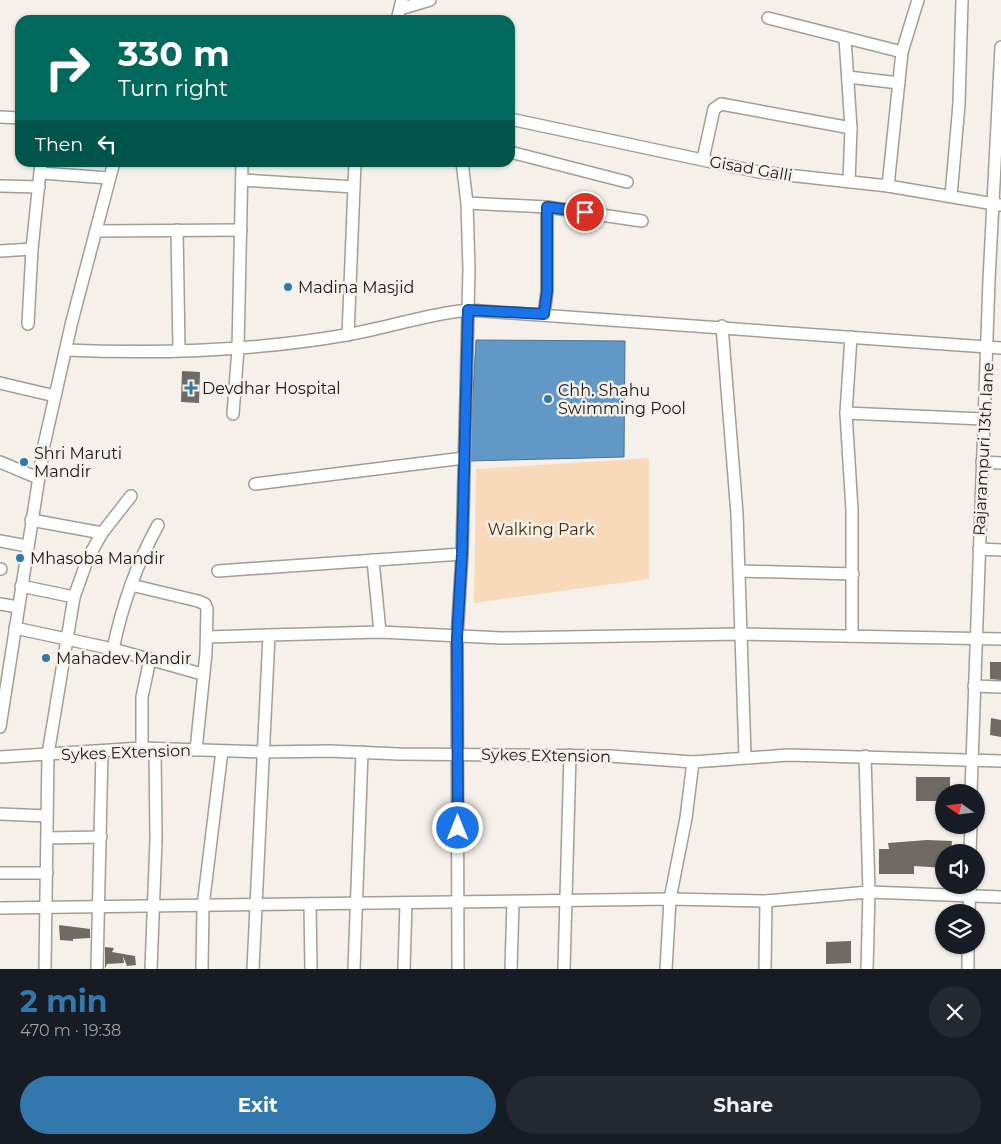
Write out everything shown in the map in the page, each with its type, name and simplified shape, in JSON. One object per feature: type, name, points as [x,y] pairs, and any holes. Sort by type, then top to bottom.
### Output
[{"type":"street","points":[[400,10],[430,0]]},
{"type":"street","points":[[951,196],[959,104],[962,0]]},
{"type":"street","points":[[888,186],[902,52],[916,1]]},
{"type":"street","points":[[768,18],[902,52]]},
{"type":"street","points":[[846,38],[850,128],[849,182]]},
{"type":"street","name":"Rajarampuri 13th lane","points":[[972,784],[983,419],[988,347],[989,280],[997,204],[1001,47]]},
{"type":"street","points":[[848,77],[899,83]]},
{"type":"street","points":[[704,160],[714,109],[721,104],[850,128]]},
{"type":"street","points":[[0,117],[15,118]]},
{"type":"street","name":"Gisad Galli","points":[[515,120],[760,172],[888,186],[997,204]]},
{"type":"street","points":[[515,153],[627,182]]},
{"type":"street","points":[[0,727],[6,653],[15,628],[38,478],[66,350],[113,167]]},
{"type":"street","points":[[233,414],[238,349],[242,167]]},
{"type":"street","points":[[348,335],[355,167]]},
{"type":"street","points":[[458,969],[457,637],[462,554],[468,310],[467,203],[463,167]]},
{"type":"street","points":[[28,324],[32,249],[41,168],[110,178]]},
{"type":"street","points":[[242,180],[354,187]]},
{"type":"street","points":[[0,186],[39,187]]},
{"type":"street","points":[[467,203],[547,207],[642,221]]},
{"type":"street","points":[[544,314],[547,291],[547,207]]},
{"type":"street","points":[[178,230],[179,350]]},
{"type":"street","points":[[96,231],[241,230]]},
{"type":"street","points":[[0,251],[32,249]]},
{"type":"street","points":[[66,350],[110,352],[238,349],[348,335],[443,312],[468,310],[722,326],[1001,348]]},
{"type":"street","points":[[722,326],[734,468],[740,571],[740,634],[745,756]]},
{"type":"street","points":[[851,337],[846,413],[852,510],[852,636]]},
{"type":"street","points":[[0,383],[55,396]]},
{"type":"street","points":[[846,413],[983,419]]},
{"type":"street","points":[[255,484],[464,458]]},
{"type":"street","points":[[0,462],[38,478]]},
{"type":"street","points":[[982,462],[1001,463]]},
{"type":"street","points":[[45,969],[48,754],[74,597],[88,558],[102,533],[131,496]]},
{"type":"street","points":[[31,520],[102,533]]},
{"type":"street","points":[[113,649],[131,585],[145,549],[158,525]]},
{"type":"street","points":[[0,541],[27,546]]},
{"type":"street","points":[[979,549],[1001,550]]},
{"type":"street","points":[[218,571],[462,554]]},
{"type":"street","points":[[373,560],[380,632]]},
{"type":"street","points":[[740,571],[853,574]]},
{"type":"street","points":[[131,585],[204,604],[208,615],[207,637],[196,750]]},
{"type":"street","points":[[21,586],[74,597]]},
{"type":"street","points":[[0,604],[18,607]]},
{"type":"street","points":[[15,628],[113,649],[202,674]]},
{"type":"street","points":[[207,637],[380,632],[457,637],[740,634],[1001,639]]},
{"type":"street","points":[[252,969],[269,635]]},
{"type":"street","points":[[142,748],[142,697],[150,659]]},
{"type":"street","points":[[974,686],[1001,687]]},
{"type":"street","name":"Sykes EXtension","points":[[0,757],[142,748],[264,752],[570,755],[693,762],[745,756],[865,756],[972,762],[1001,761]]},
{"type":"street","points":[[151,969],[154,907],[155,749]]},
{"type":"street","points":[[97,969],[102,751]]},
{"type":"street","points":[[202,969],[203,906],[222,751]]},
{"type":"street","points":[[354,969],[362,752]]},
{"type":"street","points":[[564,969],[570,755]]},
{"type":"street","points":[[865,756],[869,892],[867,969]]},
{"type":"street","points":[[666,969],[670,899],[686,818],[693,762]]},
{"type":"street","points":[[0,814],[47,816]]},
{"type":"street","points":[[47,838],[101,837]]},
{"type":"street","points":[[0,873],[47,873]]},
{"type":"street","points":[[0,908],[670,899],[766,901],[869,892],[935,891]]},
{"type":"street","points":[[985,893],[1001,897]]},
{"type":"street","points":[[765,969],[766,901]]},
{"type":"street","points":[[511,969],[513,902]]},
{"type":"street","points":[[404,969],[406,903]]},
{"type":"street","points":[[310,904],[311,969]]},
{"type":"street","points":[[968,954],[968,969]]},
{"type":"green space","name":"Walking Park","points":[[649,458],[649,579],[474,603],[476,469]]},
{"type":"water","name":"Chh. Shahu Swimming Pool","points":[[476,340],[625,341],[624,457],[469,461]]},
{"type":"building","points":[[182,371],[200,372],[199,403],[181,402]]},
{"type":"building","points":[[990,662],[1001,662],[1001,680],[990,679]]},
{"type":"building","points":[[991,718],[1001,720],[1001,737],[990,735]]},
{"type":"building","points":[[916,777],[950,777],[950,784],[935,784],[935,801],[916,801]]},
{"type":"building","points":[[927,840],[952,841],[952,844],[935,844],[935,867],[914,866],[914,874],[879,874],[879,849],[889,849],[888,843]]},
{"type":"building","points":[[59,925],[90,929],[90,938],[73,939],[73,941],[60,940]]},
{"type":"building","points":[[851,941],[851,963],[826,964],[826,942]]},
{"type":"building","points":[[105,947],[114,948],[112,952],[135,956],[136,965],[127,966],[123,956],[124,963],[107,964],[105,969]]},
{"type":"place","name":"Madina Masjid","points":[[288,287]]},
{"type":"place","name":"Devdhar Hospital","points":[[191,388]]},
{"type":"place","name":"Chh. Shahu Swimming Pool","points":[[548,399]]},
{"type":"place","name":"Shri Maruti Mandir","points":[[24,462]]},
{"type":"place","name":"Mhasoba Mandir","points":[[20,558]]},
{"type":"place","name":"Mahadev Mandir","points":[[46,658]]},
{"type":"route","points":[[458,828],[457,637],[462,554],[468,310],[544,314],[547,291],[547,207],[585,212]]}]
